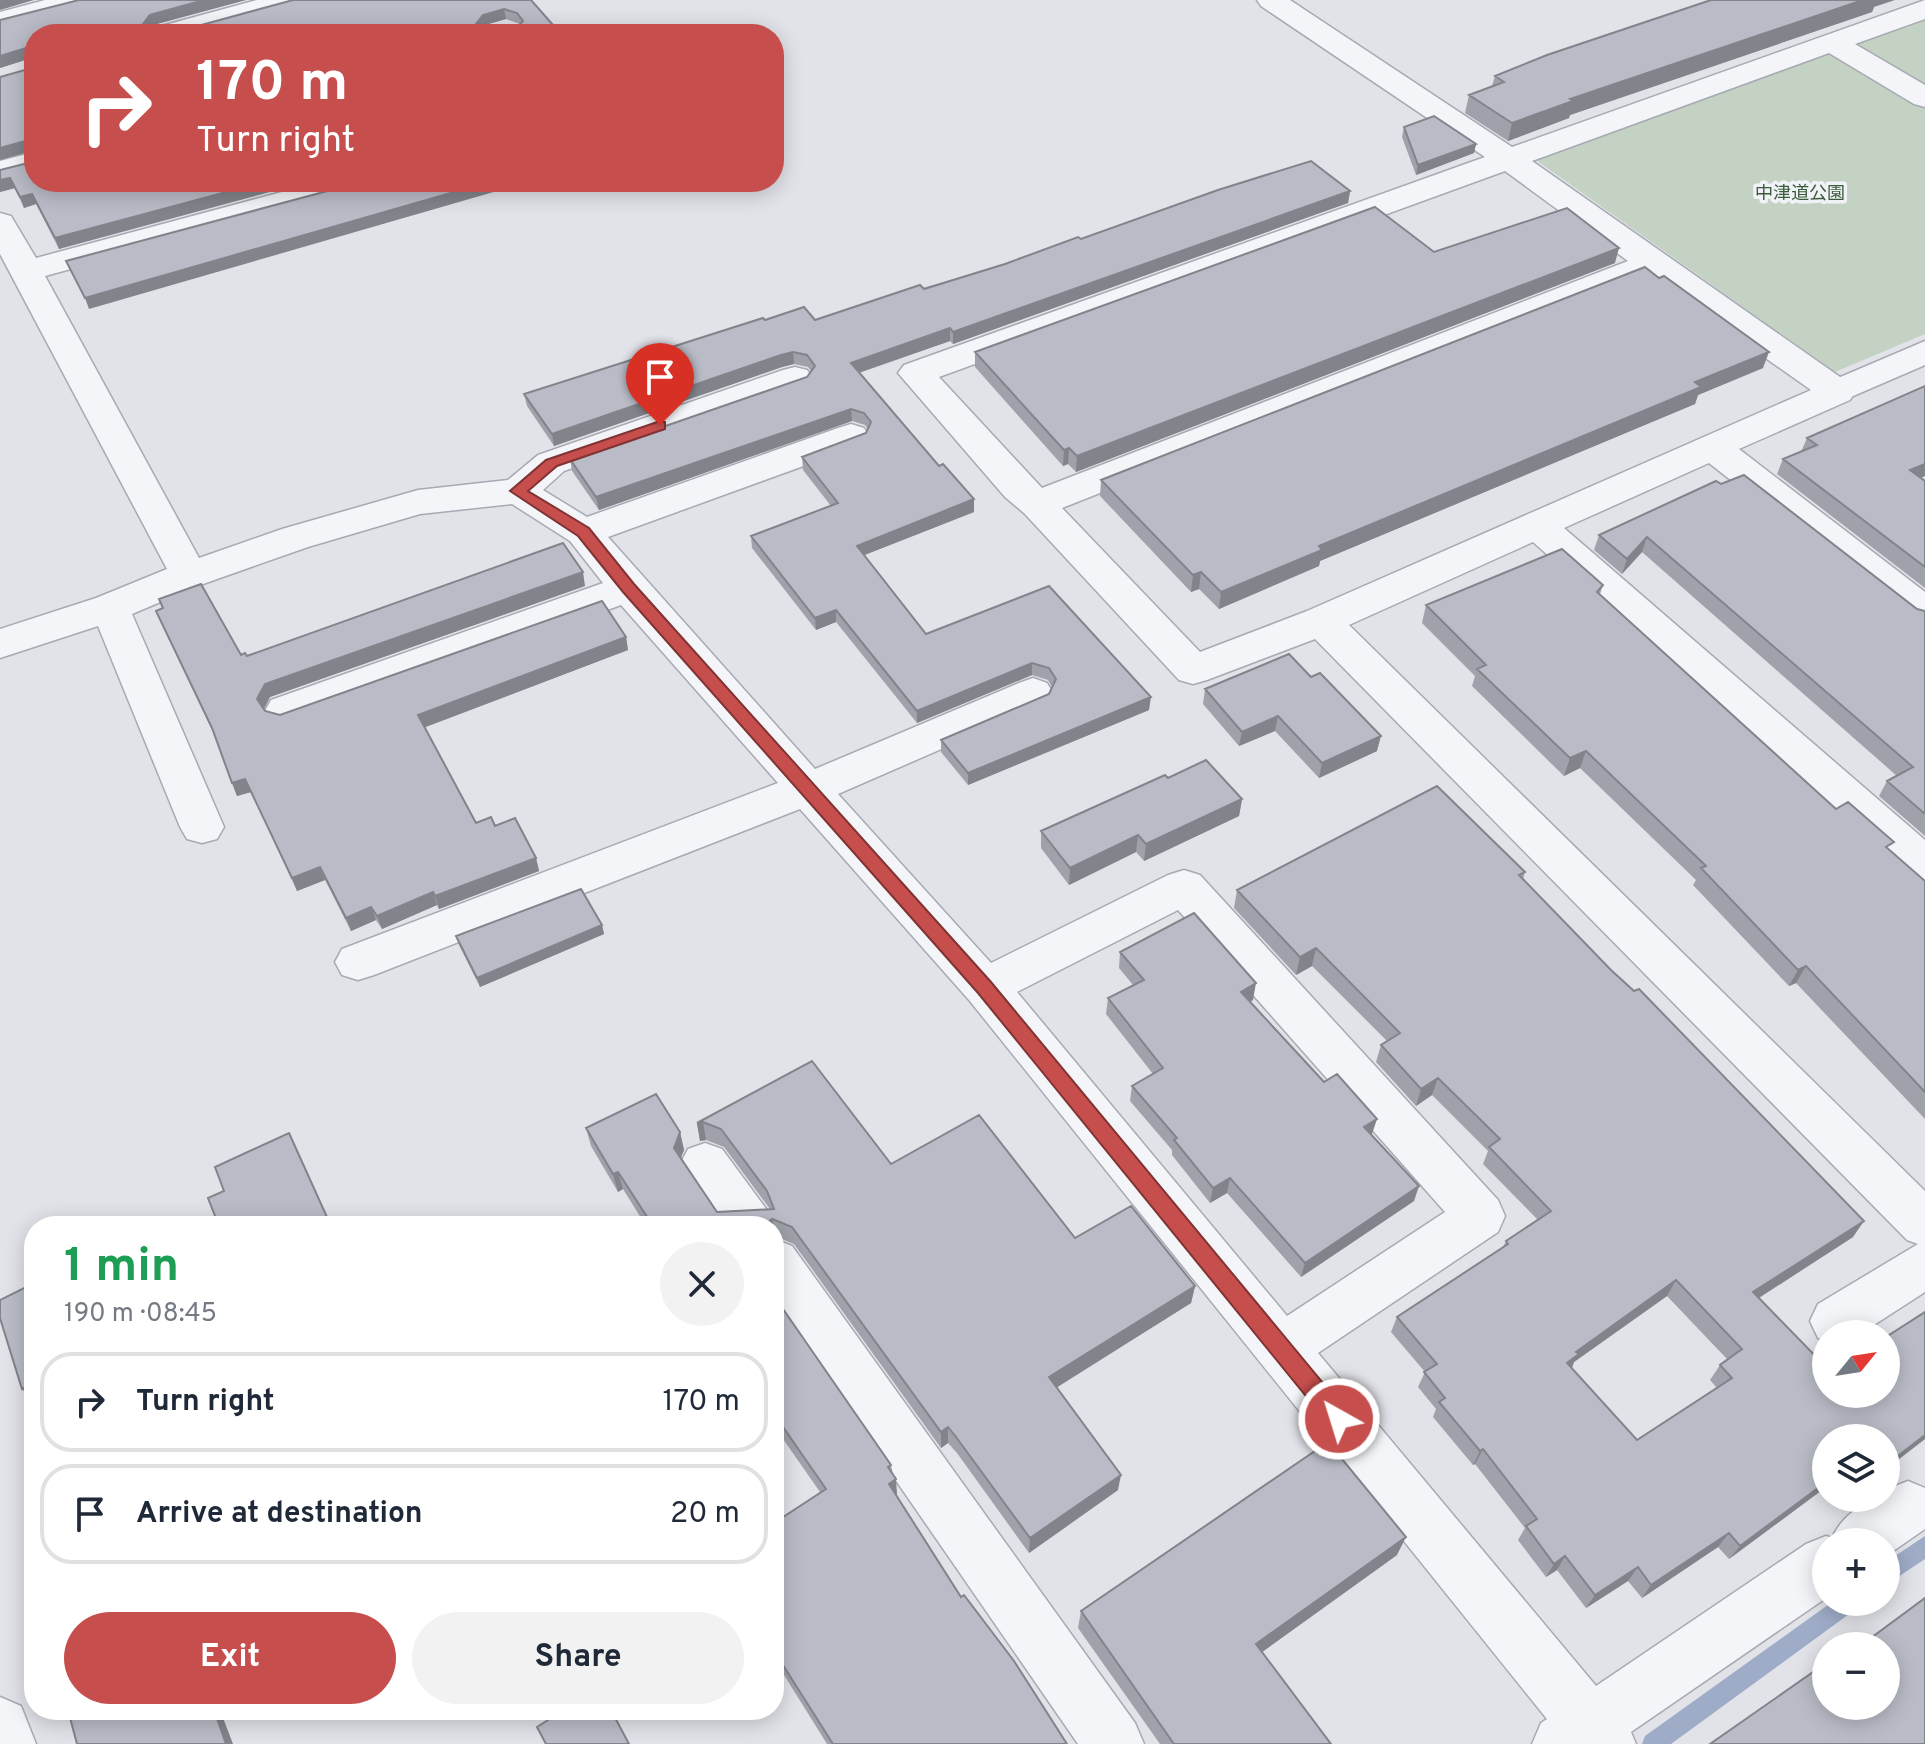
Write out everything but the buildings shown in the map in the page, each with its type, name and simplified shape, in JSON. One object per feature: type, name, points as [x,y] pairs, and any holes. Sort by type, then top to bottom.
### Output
[{"type":"street","points":[[0,21],[77,0]]},
{"type":"street","points":[[201,24],[290,0]]},
{"type":"street","points":[[1271,0],[1509,159],[1837,392]]},
{"type":"street","points":[[1925,9],[916,373],[1018,488],[1037,504],[1193,670],[1321,621],[1925,352]]},
{"type":"street","points":[[1831,42],[1925,98]]},
{"type":"street","points":[[0,171],[24,164]]},
{"type":"street","points":[[27,271],[318,192]]},
{"type":"street","points":[[0,223],[189,575]]},
{"type":"street","points":[[1037,504],[1652,263]]},
{"type":"street","points":[[0,644],[110,608],[189,575],[295,538],[418,502],[518,491],[551,463],[795,378]]},
{"type":"street","points":[[583,532],[851,436]]},
{"type":"street","points":[[1714,448],[1925,612]]},
{"type":"street","points":[[518,491],[583,532],[628,588],[985,987],[1281,1349],[1586,1737],[1812,1574]]},
{"type":"street","points":[[1537,525],[1925,865]]},
{"type":"street","points":[[286,711],[628,588]]},
{"type":"street","points":[[110,608],[202,827]]},
{"type":"street","points":[[1321,621],[1925,1224]]},
{"type":"street","points":[[358,962],[808,789],[1033,693]]},
{"type":"street","points":[[985,987],[1184,887],[1480,1216],[1281,1349]]},
{"type":"street","points":[[705,1164],[742,1216]]},
{"type":"street","points":[[1838,1320],[1925,1264]]},
{"type":"street","points":[[784,1276],[1114,1744]]},
{"type":"street","points":[[1879,1528],[1908,1508]]},
{"type":"street","points":[[0,1727],[6,1744]]},
{"type":"green space","name":"中津道公園","points":[[1925,14],[1925,334],[1835,372],[1533,158]]},
{"type":"waterway","points":[[1900,1565],[1925,1546]]},
{"type":"waterway","points":[[1653,1744],[1830,1616]]},
{"type":"route","points":[[660,425],[551,463],[518,491],[583,532],[628,588],[985,987],[1339,1419]]}]
